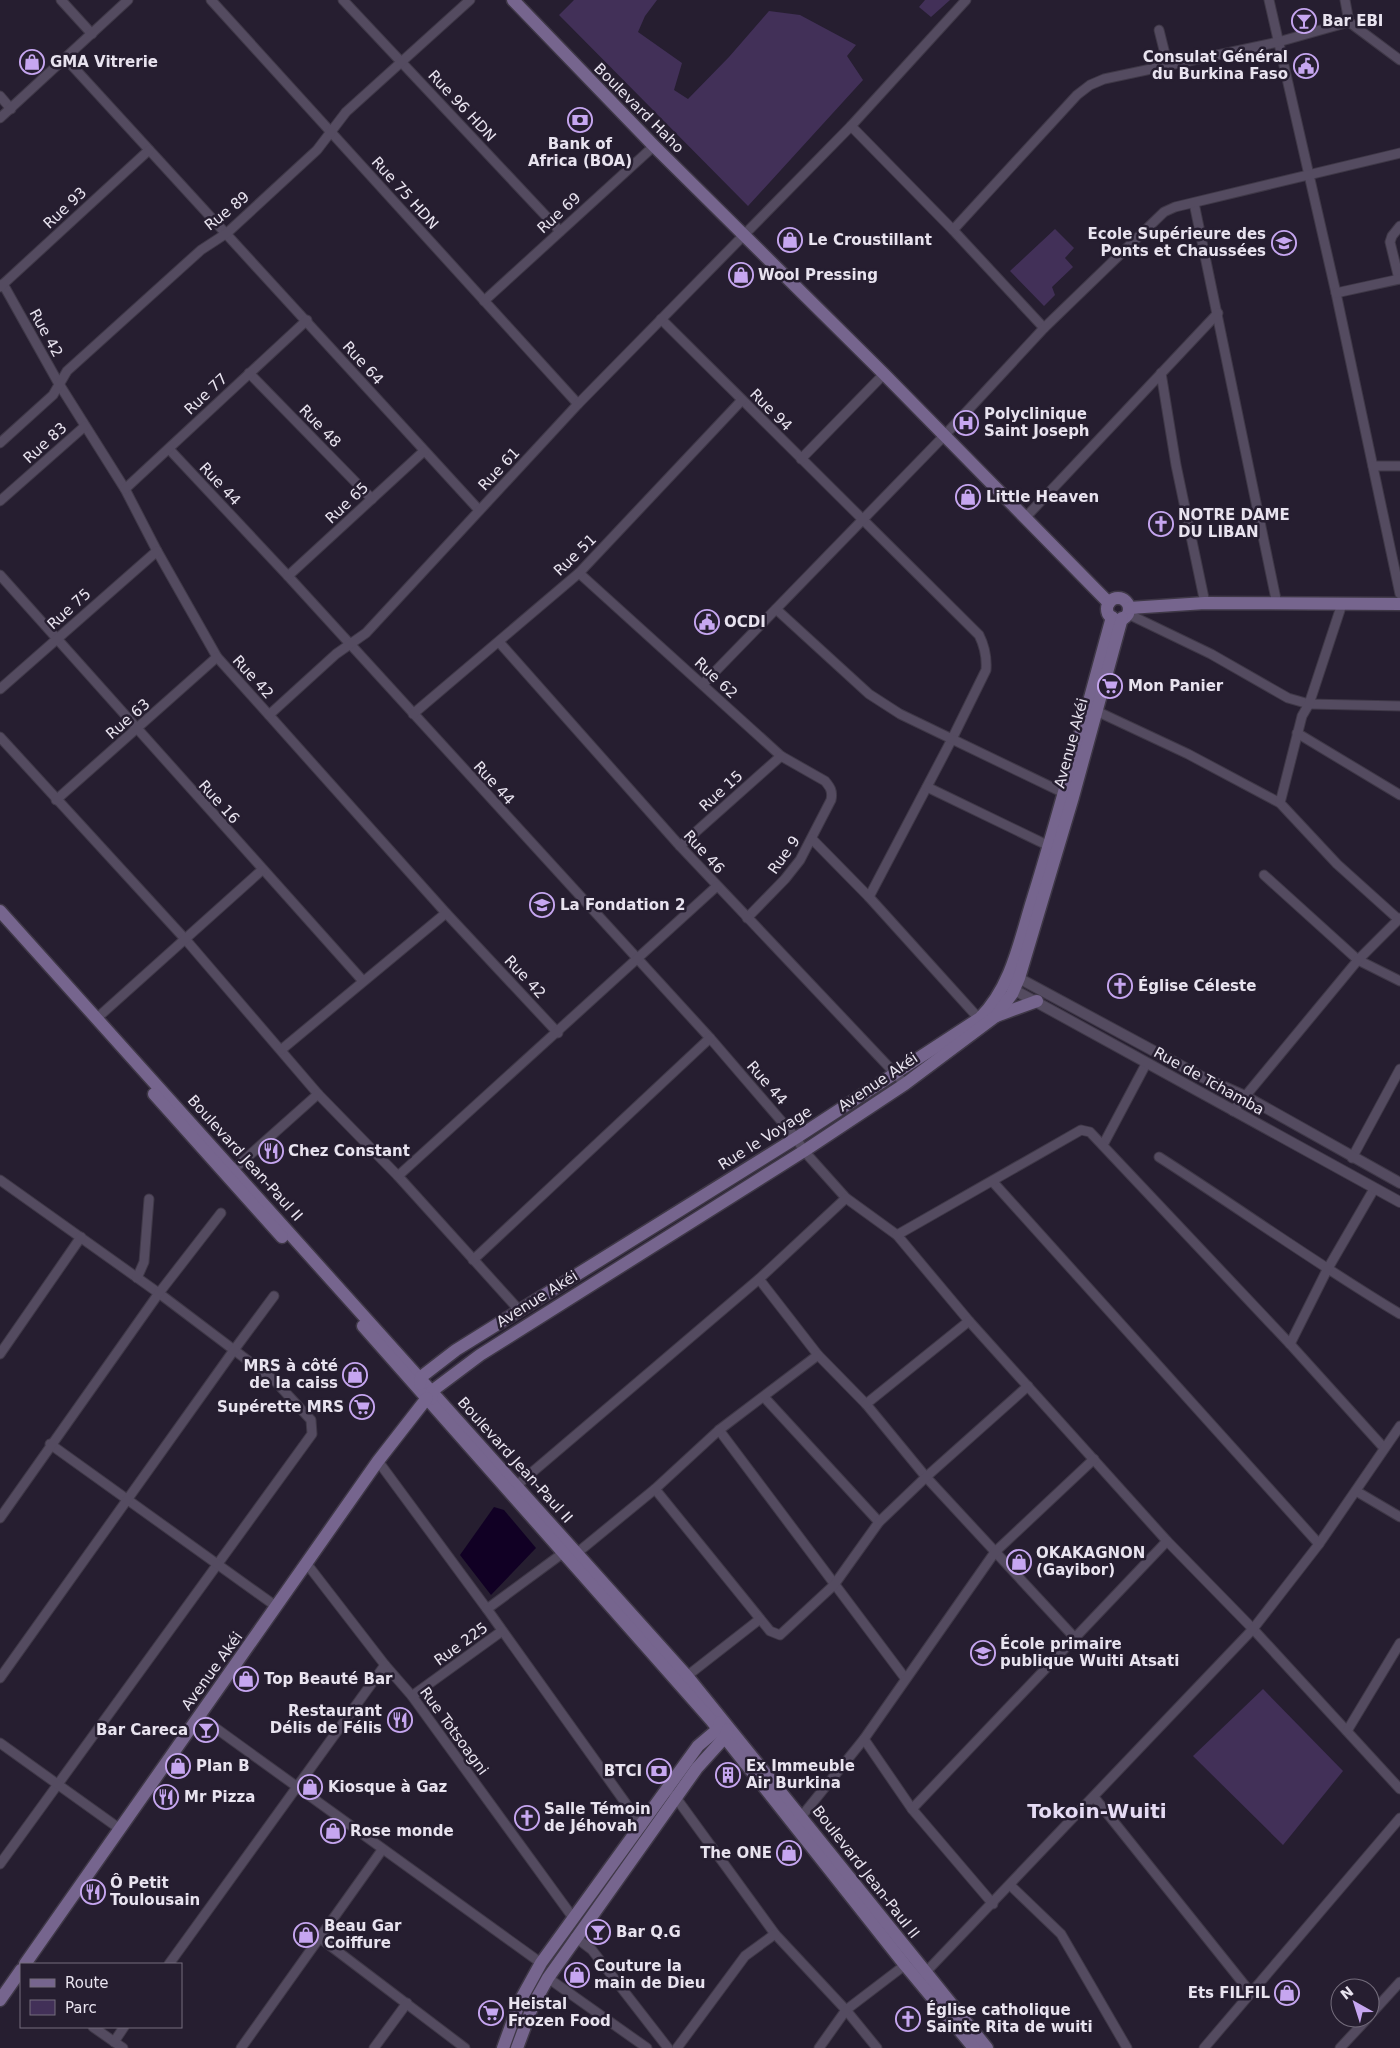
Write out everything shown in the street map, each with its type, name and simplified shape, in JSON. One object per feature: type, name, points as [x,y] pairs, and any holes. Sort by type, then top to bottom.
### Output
[{"type":"main road","name":"Boulevard Haho","points":[[513,0],[654,146],[884,374],[1109,603]]},
{"type":"main road","points":[[1123,614],[1128,603],[1122,598],[1115,598],[1109,603],[1108,610],[1123,614],[1185,604],[1205,603],[1400,604]]},
{"type":"main road","name":"Rue le Voyage","points":[[426,1392],[456,1350],[895,1074],[982,1022],[998,997],[1012,981],[1049,846],[1069,796],[1092,709],[1123,614]]},
{"type":"main road","name":"Avenue Akéi","points":[[27,1963],[426,1392],[480,1355],[804,1151],[905,1084],[982,1022],[996,1016],[1012,981],[1069,796]]},
{"type":"main road","name":"Boulevard Jean-Paul II","points":[[0,911],[234,1169],[563,1553],[801,1816],[987,2048]]},
{"type":"main road","name":"Boulevard Jean-Paul II","points":[[0,923],[426,1392],[516,1486],[687,1676],[723,1730],[905,1965],[974,2048]]},
{"type":"main road","points":[[996,1016],[1037,1001]]},
{"type":"main road","points":[[517,2048],[533,2005],[548,1978],[672,1793],[702,1751],[723,1730]]},
{"type":"main road","points":[[702,1751],[723,1730]]},
{"type":"main road","points":[[503,2048],[520,2001],[541,1963],[642,1826],[672,1793]]},
{"type":"main road","name":"Avenue Akéi","points":[[0,2000],[20,1973]]},
{"type":"street","points":[[61,0],[92,34]]},
{"type":"street","points":[[0,118],[128,0]]},
{"type":"street","name":"Rue 75 HDN","points":[[211,0],[578,404]]},
{"type":"street","name":"Rue 96 HDN","points":[[343,0],[560,231]]},
{"type":"street","name":"Rue 89","points":[[0,443],[53,395],[67,372],[200,250],[227,233],[318,150],[346,112],[470,0]]},
{"type":"street","name":"Rue 61","points":[[269,714],[336,654],[366,633],[578,404],[851,126],[966,0]]},
{"type":"street","points":[[1268,0],[1336,293],[1400,594]]},
{"type":"street","points":[[1345,0],[1349,22],[1399,58]]},
{"type":"street","points":[[953,230],[1077,96],[1090,85],[1104,79],[1278,42],[1349,22]]},
{"type":"street","points":[[1158,30],[1168,66]]},
{"type":"street","name":"Rue 64","points":[[66,59],[479,510]]},
{"type":"street","points":[[0,96],[11,109]]},
{"type":"street","points":[[851,126],[953,230],[1044,328]]},
{"type":"street","name":"Rue 69","points":[[484,301],[654,146]]},
{"type":"street","name":"Rue 93","points":[[2,286],[148,150]]},
{"type":"street","points":[[703,684],[944,436],[1044,328],[1152,221],[1175,207],[1400,154]]},
{"type":"street","points":[[1194,203],[1277,604]]},
{"type":"street","points":[[1336,293],[1399,279],[1390,242],[1400,226]]},
{"type":"street","name":"Rue 42","points":[[2,286],[59,384],[125,489],[157,551],[218,658],[446,913],[558,1033]]},
{"type":"street","points":[[1025,518],[1218,313]]},
{"type":"street","name":"Rue 94","points":[[661,318],[979,636],[984,645],[987,657],[986,670],[869,897]]},
{"type":"street","name":"Rue 77","points":[[125,489],[307,320]]},
{"type":"street","name":"Rue 48","points":[[249,373],[372,499]]},
{"type":"street","points":[[1161,373],[1176,465],[1205,603]]},
{"type":"street","points":[[801,459],[884,374]]},
{"type":"street","name":"Rue 51","points":[[413,714],[579,573],[742,400]]},
{"type":"street","name":"Rue 83","points":[[0,501],[85,426]]},
{"type":"street","name":"Rue 44","points":[[169,449],[288,576],[710,1038],[796,1138],[804,1151],[846,1198],[897,1235],[969,1321],[1167,1541],[1253,1628],[1400,1789]]},
{"type":"street","name":"Rue 65","points":[[288,576],[424,451]]},
{"type":"street","points":[[1373,466],[1400,466]]},
{"type":"street","name":"Rue 75","points":[[0,689],[157,551]]},
{"type":"street","name":"Rue 62","points":[[579,573],[781,756],[824,781],[832,793],[831,800]]},
{"type":"street","name":"Rue 16","points":[[0,575],[136,730],[363,981]]},
{"type":"street","points":[[1280,803],[1302,716],[1310,704],[1342,604]]},
{"type":"street","points":[[776,609],[869,694],[900,714],[1069,796]]},
{"type":"street","points":[[1123,614],[1212,654],[1288,698],[1310,704],[1400,706]]},
{"type":"street","name":"Rue 46","points":[[499,642],[680,846],[905,1084]]},
{"type":"street","name":"Rue 63","points":[[56,800],[218,658]]},
{"type":"street","points":[[1092,709],[1188,754],[1280,803],[1337,864],[1399,918],[1358,960],[1233,1111]]},
{"type":"street","points":[[1298,733],[1400,795]]},
{"type":"street","points":[[0,737],[186,940],[318,1094],[398,1176],[520,1311]]},
{"type":"street","name":"Rue 15","points":[[680,846],[781,756]]},
{"type":"street","points":[[927,787],[1049,846]]},
{"type":"street","name":"Rue 9","points":[[747,918],[785,879],[812,839],[831,800]]},
{"type":"street","points":[[812,839],[869,897],[982,1022]]},
{"type":"street","points":[[98,1018],[262,870]]},
{"type":"street","points":[[1264,875],[1358,960],[1400,981]]},
{"type":"street","points":[[398,1176],[558,1033],[717,886]]},
{"type":"street","points":[[280,1050],[446,913]]},
{"type":"street","name":"Rue de Tchamba","points":[[1012,981],[1037,1001],[1146,1064],[1332,1163],[1374,1189],[1400,1202]]},
{"type":"street","name":"Rue de Tchamba","points":[[1012,981],[1202,1077],[1245,1096],[1352,1158],[1400,1183]]},
{"type":"street","points":[[472,1260],[710,1038]]},
{"type":"street","points":[[1103,1145],[1146,1064]]},
{"type":"street","points":[[1352,1158],[1400,1069]]},
{"type":"street","points":[[234,1169],[318,1094]]},
{"type":"street","points":[[897,1235],[993,1182],[1081,1130],[1090,1132],[1290,1344],[1384,1448]]},
{"type":"street","points":[[1159,1157],[1263,1224],[1327,1270],[1400,1314]]},
{"type":"street","points":[[0,1180],[159,1293],[275,1381],[310,1420],[313,1428],[312,1434],[59,1786],[0,1864]]},
{"type":"street","points":[[993,1182],[1319,1544]]},
{"type":"street","points":[[1290,1344],[1327,1270],[1374,1189]]},
{"type":"street","points":[[516,1486],[759,1279],[846,1198]]},
{"type":"street","points":[[137,1278],[144,1262],[149,1199]]},
{"type":"street","points":[[0,1518],[50,1444],[159,1293],[221,1213]]},
{"type":"street","points":[[0,1354],[81,1237]]},
{"type":"street","points":[[759,1279],[818,1356],[866,1404],[926,1476],[1074,1637]]},
{"type":"street","points":[[0,1678],[274,1296]]},
{"type":"street","points":[[866,1404],[969,1321]]},
{"type":"street","points":[[577,1553],[655,1489],[720,1430],[818,1356]]},
{"type":"street","points":[[655,1489],[773,1634],[784,1634],[834,1585],[879,1522],[926,1476],[1028,1386]]},
{"type":"street","points":[[764,1397],[879,1522]]},
{"type":"street","points":[[925,1973],[994,1904],[1253,1628],[1319,1544],[1400,1426]]},
{"type":"street","points":[[720,1430],[905,1678]]},
{"type":"street","points":[[50,1444],[277,1607]]},
{"type":"street","points":[[801,1816],[864,1738],[994,1552],[1094,1459]]},
{"type":"street","points":[[378,1461],[487,1609],[642,1826]]},
{"type":"street","points":[[1356,1491],[1400,1517]]},
{"type":"street","points":[[912,1809],[1167,1541]]},
{"type":"street","points":[[487,1609],[563,1553]]},
{"type":"street","name":"Rue Totsoagni","points":[[307,1564],[385,1665],[412,1696],[574,1919]]},
{"type":"street","points":[[687,1676],[760,1619]]},
{"type":"street","name":"Rue 225","points":[[412,1696],[502,1631]]},
{"type":"street","points":[[1347,1731],[1400,1643]]},
{"type":"street","points":[[170,1963],[385,1665]]},
{"type":"street","points":[[199,1716],[541,1963]]},
{"type":"street","points":[[864,1738],[912,1809],[994,1904]]},
{"type":"street","points":[[0,1743],[120,1829]]},
{"type":"street","points":[[672,1793],[775,1934],[846,2010],[877,2048]]},
{"type":"street","points":[[1094,1797],[1251,1993]]},
{"type":"street","points":[[1204,2048],[1400,1818]]},
{"type":"street","points":[[241,2048],[382,1850]]},
{"type":"street","points":[[1010,1885],[1061,1934],[1127,2048]]},
{"type":"street","points":[[677,2048],[745,1956],[775,1934]]},
{"type":"street","points":[[575,1937],[592,1950],[668,2048]]},
{"type":"street","points":[[320,1938],[464,2048]]},
{"type":"street","points":[[820,2048],[846,2010],[905,1965]]},
{"type":"street","points":[[548,1978],[647,2048]]},
{"type":"street","points":[[1380,2006],[1399,1986]]},
{"type":"street","points":[[374,2048],[407,2003]]},
{"type":"street","points":[[94,2028],[123,2048]]},
{"type":"street","points":[[114,2042],[123,2028]]},
{"type":"street","points":[[1340,2048],[1359,2028]]},
{"type":"green space","points":[[574,0],[657,0],[645,16],[638,32],[682,63],[674,90],[688,99],[729,57],[769,11],[800,15],[856,45],[847,56],[863,80],[748,206],[559,15]]},
{"type":"green space","points":[[925,0],[950,0],[931,17],[919,7]]},
{"type":"green space","points":[[1055,229],[1074,248],[1065,258],[1073,267],[1052,287],[1055,295],[1044,306],[1010,271]]},
{"type":"green space","points":[[1263,1689],[1343,1771],[1283,1845],[1193,1756]]},
{"type":"shaded area","points":[[494,1507],[504,1510],[536,1548],[491,1595],[460,1555]]},
{"type":"place","name":"Bar EBI","points":[[1304,21]]},
{"type":"place","name":"GMA Vitrerie","points":[[32,62]]},
{"type":"place","name":"Consulat Général du Burkina Faso","points":[[1306,66]]},
{"type":"place","name":"Bank of Africa (BOA)","points":[[580,120]]},
{"type":"place","name":"Le Croustillant","points":[[790,240]]},
{"type":"place","name":"Ecole Supérieure des Ponts et Chaussées","points":[[1284,243]]},
{"type":"place","name":"Wool Pressing","points":[[741,275]]},
{"type":"place","name":"Polyclinique Saint Joseph","points":[[966,423]]},
{"type":"place","name":"Little Heaven","points":[[968,497]]},
{"type":"place","name":"NOTRE DAME DU LIBAN","points":[[1161,524]]},
{"type":"place","name":"OCDI","points":[[707,622]]},
{"type":"place","name":"Mon Panier","points":[[1110,686]]},
{"type":"place","name":"La Fondation 2","points":[[542,905]]},
{"type":"place","name":"Église Céleste","points":[[1120,986]]},
{"type":"place","name":"Chez Constant","points":[[271,1151]]},
{"type":"place","name":"MRS à côté de la caiss","points":[[355,1375]]},
{"type":"place","name":"Supérette MRS","points":[[362,1407]]},
{"type":"place","name":"OKAKAGNON (Gayibor)","points":[[1019,1562]]},
{"type":"place","name":"École primaire publique Wuiti Atsati","points":[[983,1653]]},
{"type":"place","name":"Top Beauté Bar","points":[[246,1679]]},
{"type":"place","name":"Restaurant Délis de Félis","points":[[400,1720]]},
{"type":"place","name":"Bar Careca","points":[[206,1730]]},
{"type":"place","name":"Plan B","points":[[178,1766]]},
{"type":"place","name":"BTCI","points":[[659,1771]]},
{"type":"place","name":"Ex Immeuble Air Burkina","points":[[728,1775]]},
{"type":"place","name":"Kiosque à Gaz","points":[[310,1787]]},
{"type":"place","name":"Mr Pizza","points":[[166,1797]]},
{"type":"place","name":"Salle Témoin de Jéhovah","points":[[527,1818]]},
{"type":"place","name":"Rose monde","points":[[333,1831]]},
{"type":"place","name":"The ONE","points":[[789,1853]]},
{"type":"place","name":"Ô Petit Toulousain","points":[[93,1892]]},
{"type":"place","name":"Bar Q.G","points":[[598,1932]]},
{"type":"place","name":"Beau Gar Coiffure","points":[[306,1935]]},
{"type":"place","name":"Couture la main de Dieu","points":[[577,1975]]},
{"type":"place","name":"Ets FILFIL","points":[[1287,1993]]},
{"type":"place","name":"Heistal Frozen Food","points":[[491,2013]]},
{"type":"place","name":"Église catholique Sainte Rita de wuiti","points":[[908,2019]]},
{"type":"district","name":"Tokoin-Wuiti","points":[[1097,1811]]}]
